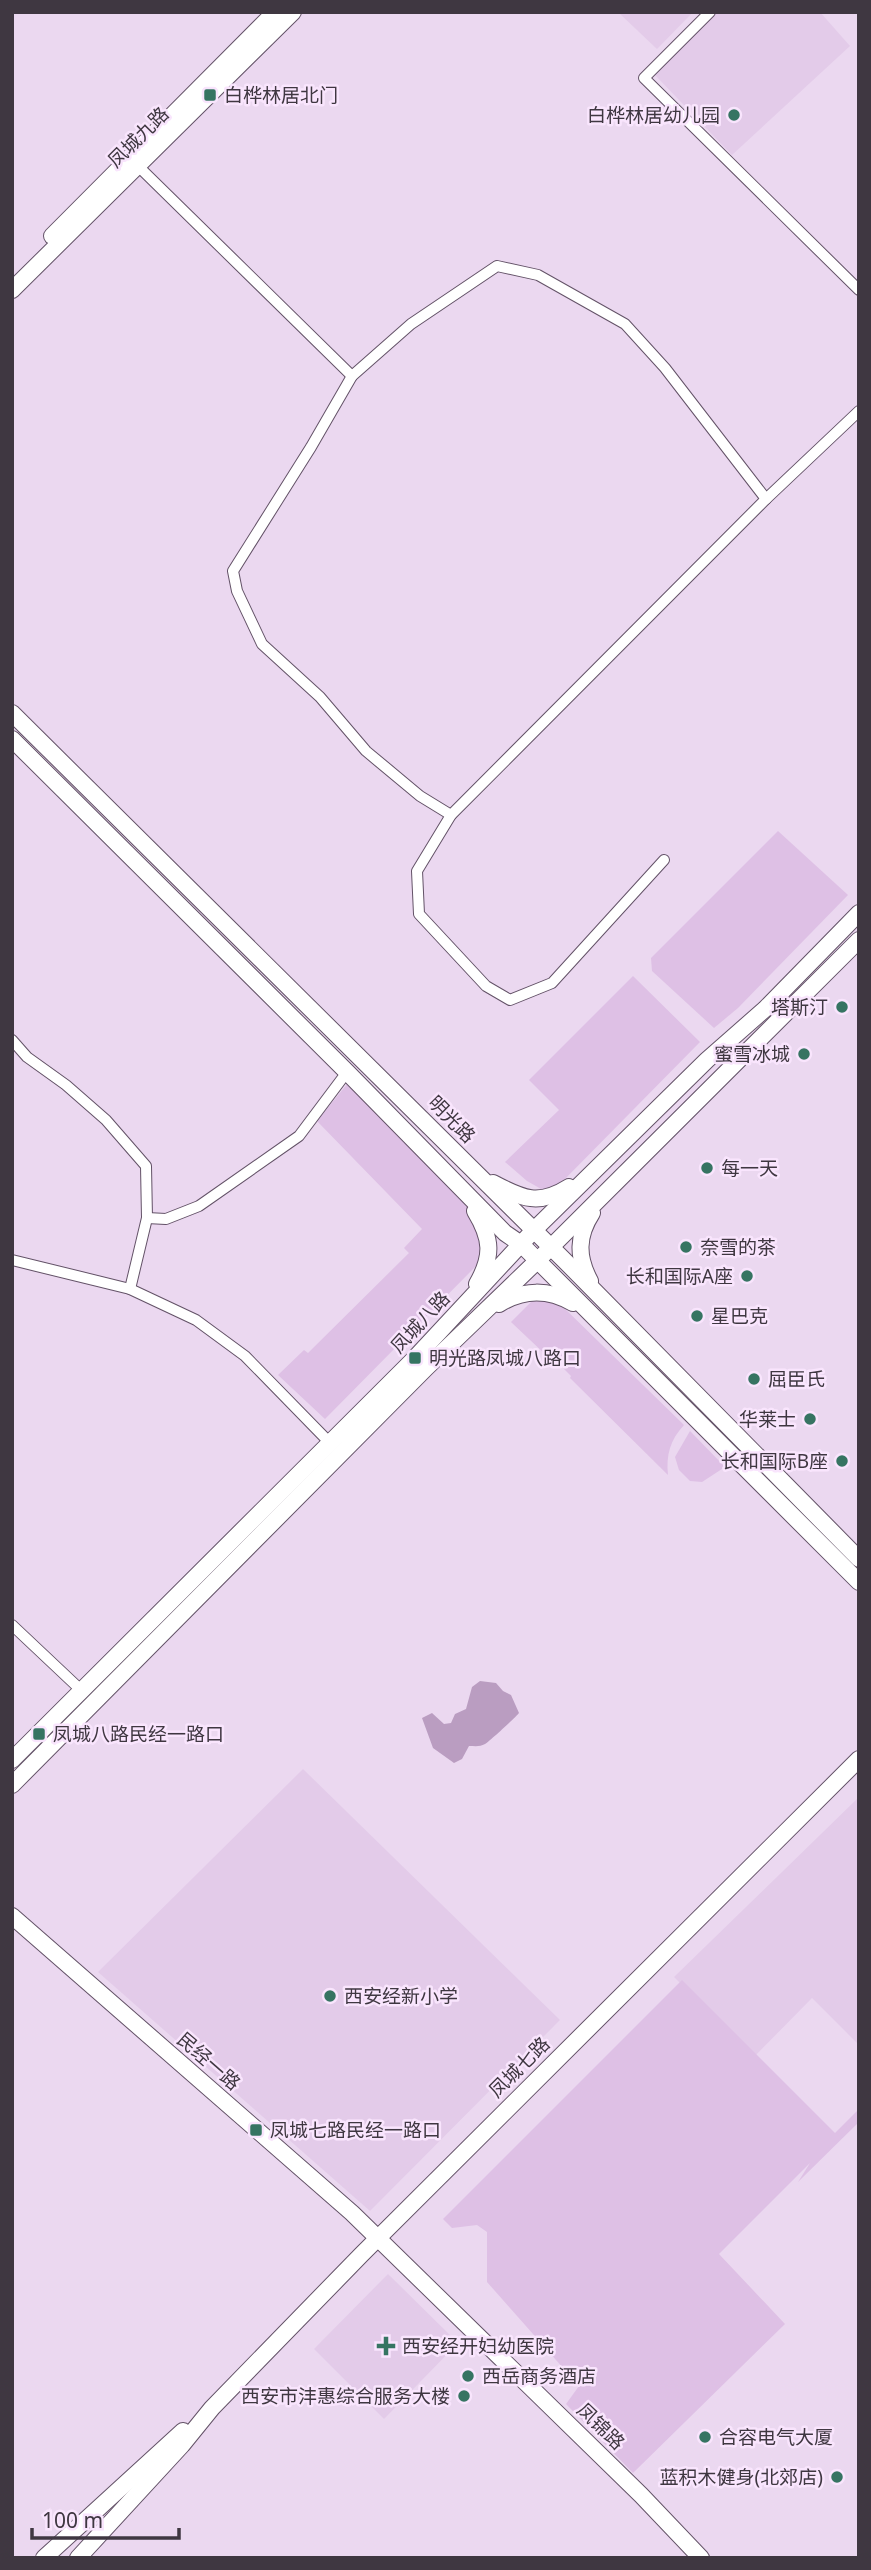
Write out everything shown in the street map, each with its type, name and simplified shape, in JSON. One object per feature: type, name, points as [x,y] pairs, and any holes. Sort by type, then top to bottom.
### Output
[{"type":"main road","name":"凤城九路","points":[[12,276],[275,12]]},
{"type":"main road","name":"凤城九路","points":[[12,290],[293,12]]},
{"type":"main road","name":"明光路","points":[[12,713],[534,1230],[859,1559]]},
{"type":"main road","points":[[12,739],[505,1233],[521,1244],[859,1582]]},
{"type":"main road","name":"凤城八路","points":[[12,1760],[330,1443],[534,1230],[707,1060],[765,1009],[859,913]]},
{"type":"main road","name":"凤城八路","points":[[12,1785],[859,940]]},
{"type":"main road","points":[[478,1175],[512,1193],[538,1199],[557,1195],[595,1170]]},
{"type":"main road","points":[[601,1297],[585,1271],[579,1248],[580,1237],[590,1215],[612,1185]]},
{"type":"main road","points":[[463,1191],[486,1231],[489,1249],[485,1270],[466,1303]]},
{"type":"main road","points":[[479,1317],[503,1301],[535,1292],[565,1298],[588,1311]]},
{"type":"main road","name":"凤城七路","points":[[78,2558],[212,2408],[378,2238],[859,1759]]},
{"type":"main road","name":"民经一路","points":[[12,1916],[378,2238]]},
{"type":"main road","name":"凤锦路","points":[[378,2238],[641,2495],[701,2558]]},
{"type":"main road","name":"凤城七路","points":[[44,2558],[172,2440],[212,2408]]},
{"type":"street","points":[[710,12],[644,78],[859,290]]},
{"type":"street","points":[[138,166],[352,376]]},
{"type":"street","points":[[451,815],[419,796],[366,751],[320,697],[262,644],[237,591],[233,571],[352,376],[411,324],[497,266],[538,275],[625,324],[665,368],[766,499]]},
{"type":"street","points":[[664,860],[552,983],[510,1000],[486,986],[419,914],[417,871],[451,815],[766,499],[859,411]]},
{"type":"street","points":[[12,1040],[27,1057],[66,1085],[106,1120],[146,1166],[147,1218],[130,1289]]},
{"type":"street","points":[[147,1218],[166,1219],[199,1206],[299,1136],[346,1072]]},
{"type":"street","points":[[12,1260],[130,1289],[196,1320],[245,1356],[330,1443]]},
{"type":"street","points":[[12,1625],[82,1691]]},
{"type":"shaded area","points":[[618,12],[693,12],[657,49]]},
{"type":"shaded area","name":"白桦林居幼儿园","points":[[717,12],[820,12],[850,46],[732,155],[654,74]]},
{"type":"shaded area","points":[[778,831],[848,895],[738,1008],[714,1028],[652,971],[651,958]]},
{"type":"shaded area","points":[[633,976],[700,1042],[562,1182],[543,1190],[527,1181],[505,1162],[559,1110],[529,1080]]},
{"type":"shaded area","points":[[348,1083],[479,1214],[490,1248],[476,1266],[325,1419],[278,1375],[304,1350],[308,1353],[409,1253],[404,1248],[422,1229],[317,1121]]},
{"type":"shaded area","points":[[538,1298],[560,1304],[684,1425],[670,1448],[668,1475],[550,1355],[547,1356],[511,1322]]},
{"type":"shaded area","points":[[690,1431],[725,1467],[702,1482],[690,1481],[679,1470],[675,1457]]},
{"type":"shaded area","points":[[480,1681],[496,1683],[511,1695],[519,1713],[485,1744],[469,1746],[462,1759],[454,1763],[433,1748],[422,1718],[432,1713],[444,1724],[451,1723],[455,1714],[466,1709],[472,1687]]},
{"type":"shaded area","name":"西安经新小学","points":[[303,1769],[560,2020],[370,2211],[98,1972]]},
{"type":"shaded area","points":[[859,1797],[859,2045],[812,1998],[754,2057],[674,1977]]},
{"type":"shaded area","points":[[682,1980],[835,2133],[859,2109],[859,2122],[798,2182],[810,2163],[719,2254],[785,2324],[633,2473],[566,2404],[579,2386],[487,2282],[487,2232],[477,2225],[452,2228],[443,2219]]},
{"type":"shaded area","name":"西安经开妇幼医院","points":[[388,2274],[458,2343],[384,2419],[314,2349]]},
{"type":"place","name":"白桦林居北门","points":[[210,95]]},
{"type":"place","name":"白桦林居幼儿园","points":[[734,115]]},
{"type":"place","name":"塔斯汀","points":[[842,1007]]},
{"type":"place","name":"蜜雪冰城","points":[[804,1054]]},
{"type":"place","name":"每一天","points":[[707,1168]]},
{"type":"place","name":"奈雪的茶","points":[[686,1247]]},
{"type":"place","name":"长和国际A座","points":[[747,1276]]},
{"type":"place","name":"星巴克","points":[[697,1316]]},
{"type":"place","name":"明光路凤城八路口","points":[[415,1358]]},
{"type":"place","name":"屈臣氏","points":[[754,1379]]},
{"type":"place","name":"华莱士","points":[[810,1419]]},
{"type":"place","name":"长和国际B座","points":[[842,1461]]},
{"type":"place","name":"凤城八路民经一路口","points":[[39,1734]]},
{"type":"place","name":"西安经新小学","points":[[330,1996]]},
{"type":"place","name":"凤城七路民经一路口","points":[[256,2130]]},
{"type":"place","name":"西安经开妇幼医院","points":[[386,2346]]},
{"type":"place","name":"西岳商务酒店","points":[[468,2376]]},
{"type":"place","name":"西安市沣惠综合服务大楼","points":[[464,2396]]},
{"type":"place","name":"合容电气大厦","points":[[705,2437]]},
{"type":"place","name":"蓝积木健身(北郊店)","points":[[837,2477]]}]
